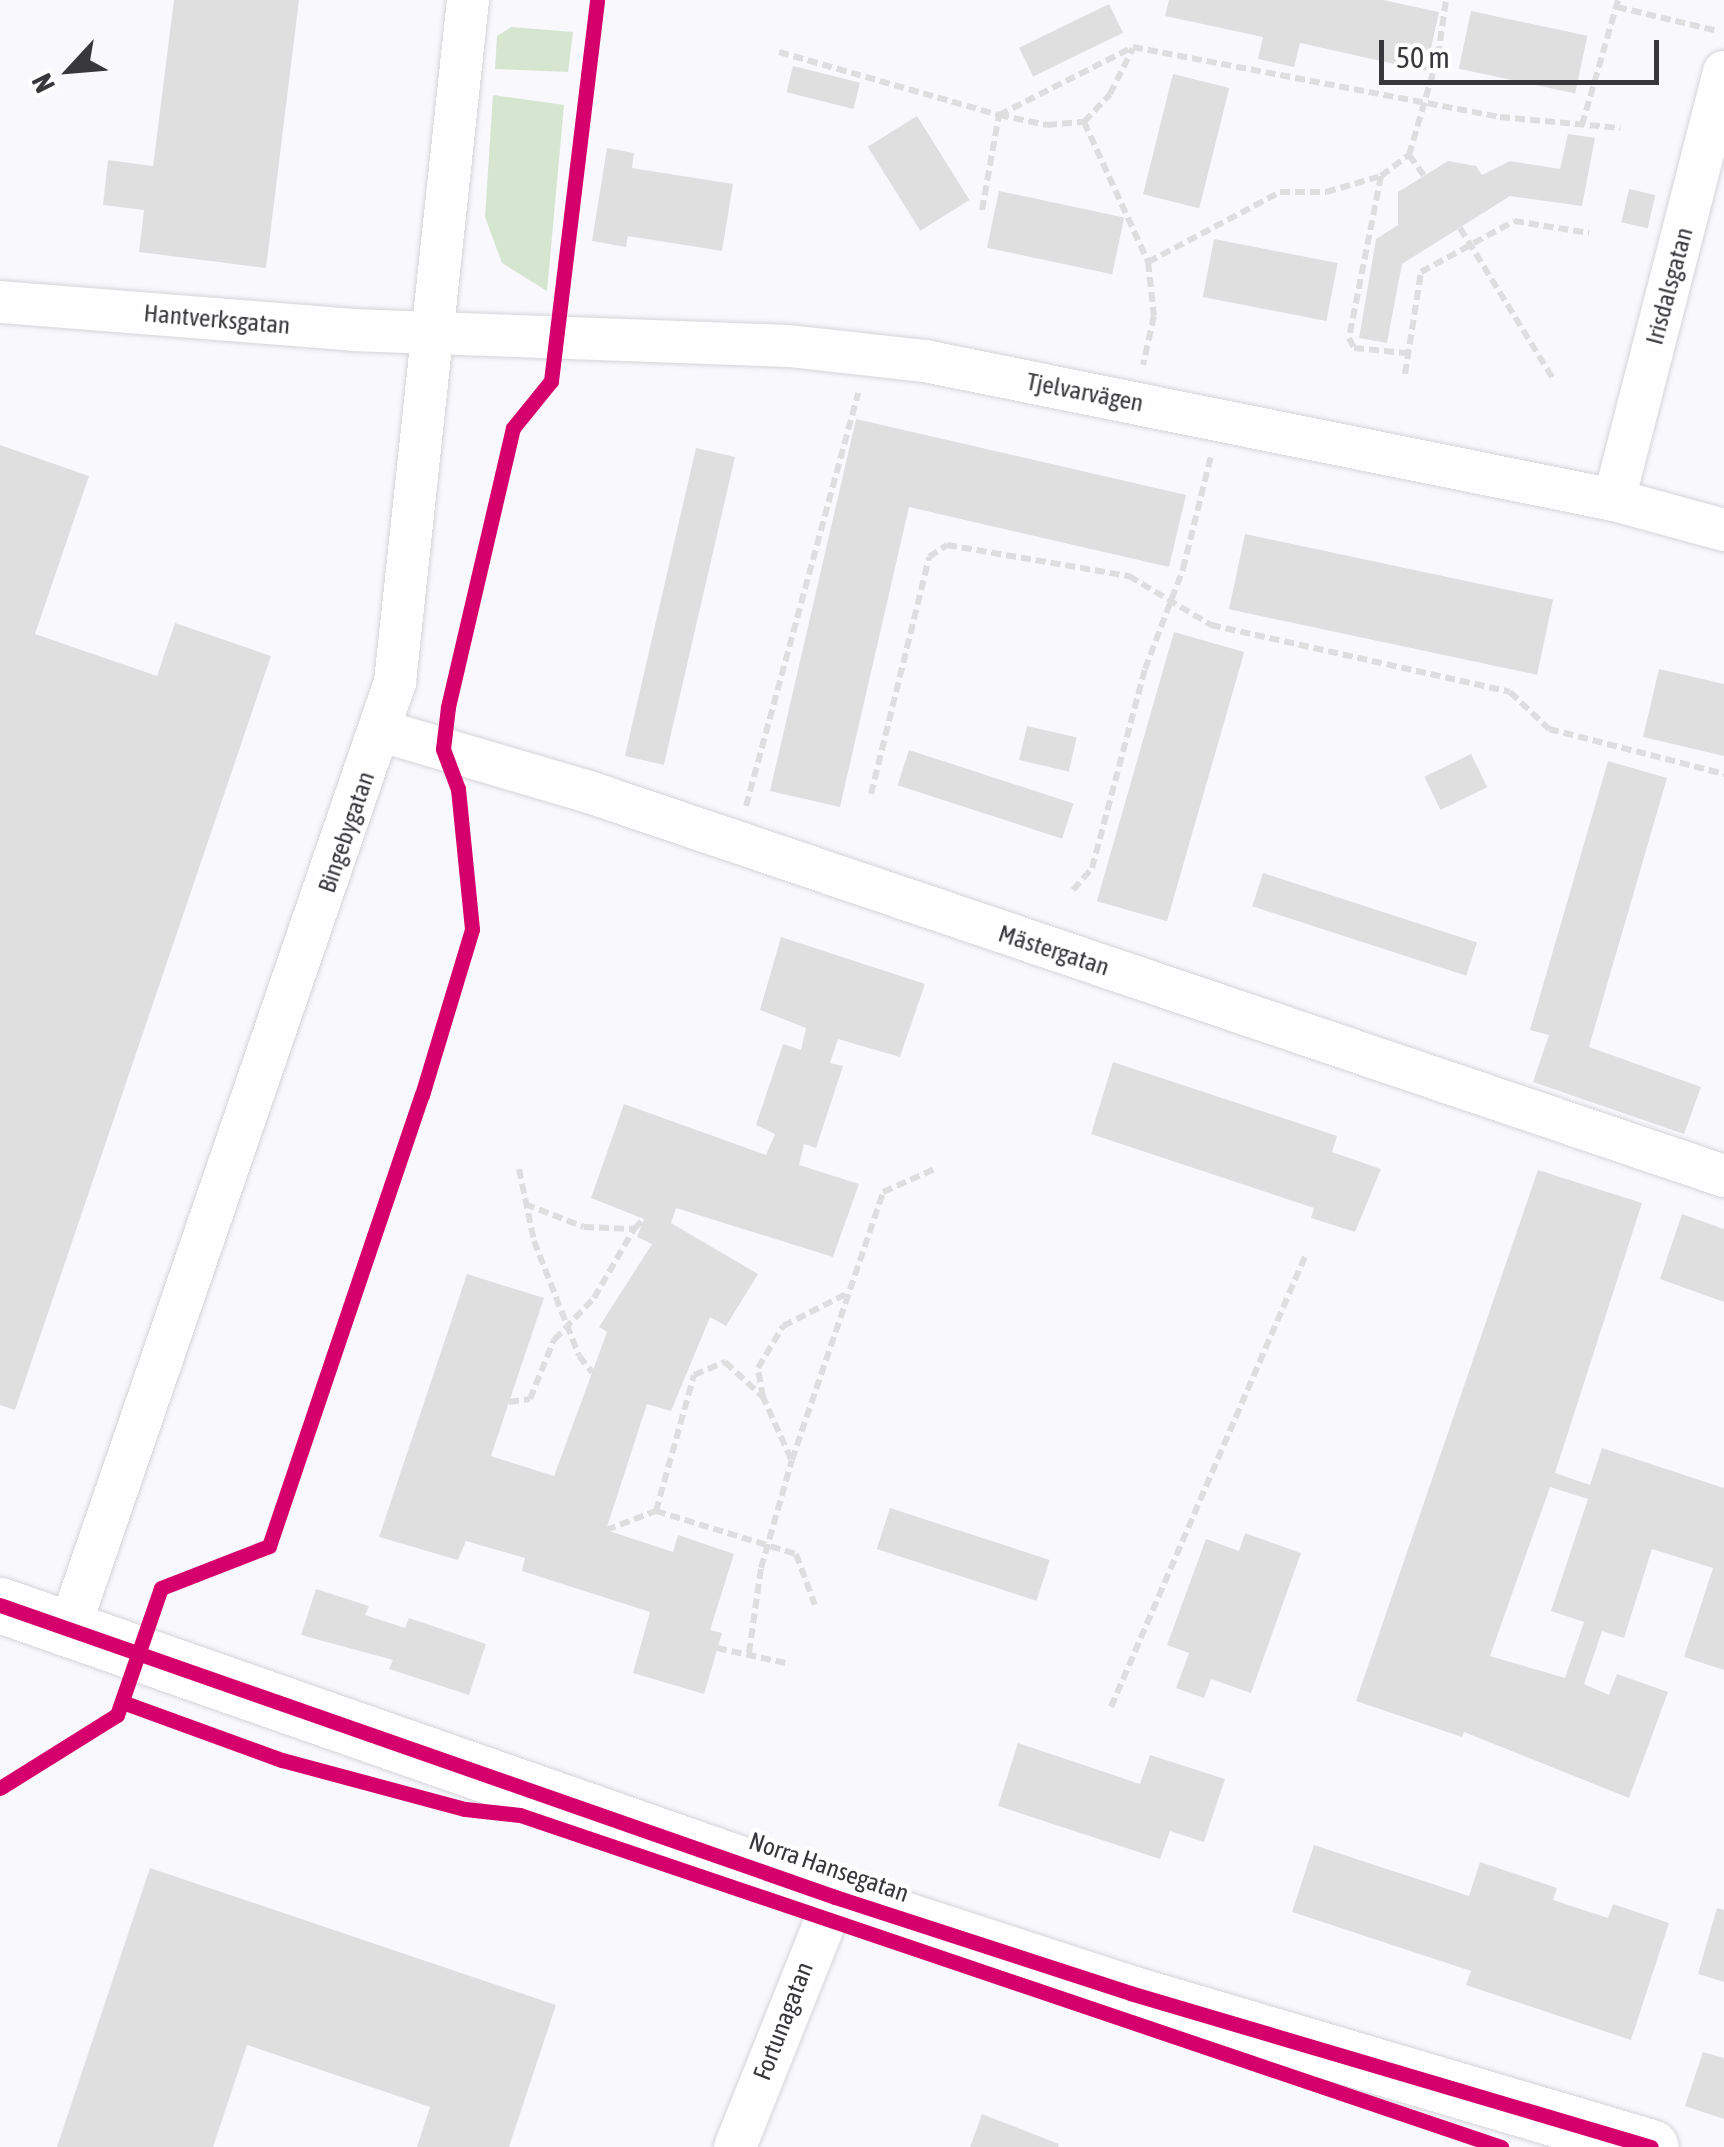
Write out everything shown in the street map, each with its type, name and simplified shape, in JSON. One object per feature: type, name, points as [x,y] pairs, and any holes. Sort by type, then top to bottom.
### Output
[{"type":"main road","name":"Norra Hansegatan","points":[[0,1605],[835,1897],[1130,1993],[1652,2147]]},
{"type":"street","name":"Bingebygatan","points":[[69,1629],[382,731],[395,682],[468,0]]},
{"type":"street","name":"Irisdalsgatan","points":[[1614,500],[1724,72]]},
{"type":"street","name":"Hantverksgatan","points":[[0,302],[434,332]]},
{"type":"street","name":"Tjelvarvägen","points":[[434,332],[650,337],[868,354],[1219,417],[1614,500],[1724,530]]},
{"type":"street","name":"Mästergatan","points":[[382,731],[736,841],[1724,1176]]},
{"type":"street","name":"Fortunagatan","points":[[735,2147],[835,1897]]},
{"type":"path","points":[[1148,262],[1280,192],[1326,192],[1381,176],[1409,156],[1426,101],[1446,0]]},
{"type":"path","points":[[1582,125],[1618,3],[1724,32]]},
{"type":"path","points":[[779,52],[1047,126],[1084,122],[1110,94],[1133,47]]},
{"type":"path","points":[[999,115],[1133,47],[1426,101],[1620,128]]},
{"type":"path","points":[[982,210],[999,115]]},
{"type":"path","points":[[1084,122],[1130,211],[1148,262],[1154,316],[1134,402]]},
{"type":"path","points":[[1409,156],[1424,176]]},
{"type":"path","points":[[1381,176],[1349,338],[1354,348],[1406,353]]},
{"type":"path","points":[[1404,374],[1421,272],[1514,221],[1589,233]]},
{"type":"path","points":[[1460,228],[1554,380]]},
{"type":"path","points":[[736,841],[868,354]]},
{"type":"path","points":[[1072,890],[1092,868],[1168,599],[1183,570],[1219,417]]},
{"type":"path","points":[[871,794],[929,557],[947,544],[1129,576],[1210,626],[1510,692],[1548,729],[1724,774]]},
{"type":"path","points":[[749,1653],[768,1546],[792,1460],[883,1192],[937,1168]]},
{"type":"path","points":[[519,1169],[524,1204],[592,1372]]},
{"type":"path","points":[[524,1204],[584,1227],[634,1229]]},
{"type":"path","points":[[509,1402],[530,1399],[554,1340],[571,1328],[644,1219]]},
{"type":"path","points":[[1111,1707],[1306,1255]]},
{"type":"path","points":[[762,1397],[758,1368],[783,1326],[850,1292]]},
{"type":"path","points":[[656,1511],[694,1375],[725,1362],[742,1372],[762,1397],[792,1460]]},
{"type":"path","points":[[742,1372],[758,1368]]},
{"type":"path","points":[[606,1530],[656,1511],[796,1554],[815,1605]]},
{"type":"path","points":[[717,1648],[785,1663]]},
{"type":"green space","points":[[511,27],[573,32],[568,72],[495,69],[497,36]]},
{"type":"green space","points":[[493,95],[564,105],[547,291],[502,263],[485,217]]},
{"type":"building","points":[[174,0],[299,0],[266,268],[139,252],[144,210],[103,205],[108,160],[153,166]]},
{"type":"building","points":[[1169,0],[1383,0],[1439,12],[1426,71],[1300,43],[1294,67],[1258,59],[1263,37],[1165,16]]},
{"type":"building","points":[[1109,4],[1123,33],[1033,77],[1019,48]]},
{"type":"building","points":[[1471,11],[1587,36],[1575,93],[1459,69]]},
{"type":"building","points":[[793,66],[860,83],[853,109],[786,92]]},
{"type":"building","points":[[1173,74],[1229,88],[1199,208],[1143,194]]},
{"type":"building","points":[[917,116],[969,200],[920,231],[868,147]]},
{"type":"building","points":[[1568,134],[1595,138],[1582,206],[1510,196],[1402,264],[1387,343],[1359,338],[1376,239],[1398,225],[1398,192],[1448,161],[1476,166],[1482,175],[1510,161],[1560,169]]},
{"type":"building","points":[[607,148],[634,153],[632,168],[733,184],[722,251],[628,236],[626,247],[592,241]]},
{"type":"building","points":[[1629,189],[1655,195],[1648,228],[1621,222]]},
{"type":"building","points":[[999,191],[1124,218],[1112,274],[987,248]]},
{"type":"building","points":[[1214,239],[1338,263],[1326,321],[1203,297]]},
{"type":"building","points":[[856,419],[1186,495],[1169,567],[909,507],[840,807],[770,791]]},
{"type":"building","points":[[0,445],[89,476],[35,634],[157,676],[175,623],[271,656],[15,1410],[0,1405]]},
{"type":"building","points":[[696,448],[735,457],[664,765],[625,756]]},
{"type":"building","points":[[1245,534],[1553,599],[1537,675],[1229,609]]},
{"type":"building","points":[[1174,632],[1244,652],[1167,921],[1097,901]]},
{"type":"building","points":[[1659,669],[1724,684],[1724,756],[1643,737]]},
{"type":"building","points":[[1027,726],[1077,737],[1069,772],[1019,760]]},
{"type":"building","points":[[909,750],[1074,803],[1062,839],[898,785]]},
{"type":"building","points":[[1471,754],[1487,787],[1440,810],[1424,777]]},
{"type":"building","points":[[1608,761],[1667,778],[1589,1047],[1701,1087],[1684,1134],[1533,1082],[1549,1035],[1530,1030]]},
{"type":"building","points":[[1263,873],[1477,943],[1466,976],[1252,906]]},
{"type":"building","points":[[781,937],[925,984],[900,1057],[838,1039],[830,1063],[843,1066],[816,1148],[804,1144],[799,1165],[859,1184],[833,1257],[676,1208],[671,1223],[758,1274],[726,1326],[710,1317],[671,1411],[647,1404],[606,1530],[673,1552],[678,1535],[734,1554],[710,1630],[722,1633],[704,1694],[633,1673],[650,1612],[522,1571],[525,1558],[466,1541],[458,1560],[379,1537],[467,1274],[544,1298],[491,1456],[554,1476],[607,1332],[599,1327],[652,1244],[637,1237],[644,1219],[591,1198],[624,1104],[766,1155],[775,1134],[756,1125],[783,1044],[801,1050],[806,1028],[760,1010]]},
{"type":"building","points":[[1113,1062],[1337,1136],[1332,1152],[1381,1169],[1355,1232],[1311,1218],[1314,1208],[1091,1134]]},
{"type":"building","points":[[1538,1170],[1642,1203],[1555,1473],[1590,1485],[1602,1448],[1724,1488],[1724,1670],[1684,1657],[1713,1568],[1652,1549],[1624,1638],[1602,1631],[1584,1684],[1609,1695],[1617,1674],[1668,1692],[1629,1798],[1464,1732],[1462,1737],[1356,1701]],"holes":[[[1550,1487],[1588,1499],[1551,1611],[1584,1622],[1565,1678],[1490,1656]]]},
{"type":"building","points":[[1682,1214],[1724,1229],[1724,1302],[1660,1279]]},
{"type":"building","points":[[890,1508],[1050,1560],[1036,1601],[877,1549]]},
{"type":"building","points":[[1245,1533],[1301,1553],[1251,1693],[1211,1679],[1204,1698],[1176,1688],[1189,1653],[1167,1645],[1206,1539],[1239,1551]]},
{"type":"building","points":[[316,1589],[369,1606],[365,1615],[405,1628],[409,1618],[486,1644],[469,1695],[389,1669],[393,1660],[301,1635]]},
{"type":"building","points":[[1018,1743],[1140,1784],[1150,1755],[1225,1779],[1204,1842],[1170,1831],[1160,1859],[998,1806]]},
{"type":"building","points":[[1314,1845],[1469,1896],[1480,1862],[1557,1888],[1553,1900],[1608,1918],[1613,1904],[1669,1923],[1631,2040],[1466,1985],[1471,1971],[1292,1912]]},
{"type":"building","points":[[150,1868],[556,2005],[509,2147],[417,2147],[430,2107],[247,2045],[213,2147],[57,2147]]},
{"type":"building","points":[[1717,1908],[1724,1910],[1724,1982],[1698,1974]]},
{"type":"building","points":[[1703,2052],[1724,2058],[1724,2119],[1685,2106]]},
{"type":"building","points":[[982,2114],[1059,2144],[1058,2147],[970,2147]]},
{"type":"cycle path","points":[[0,1788],[117,1715],[161,1588],[269,1546],[422,1095],[472,929],[458,789],[443,749],[448,707],[513,428],[551,381],[597,0]]},
{"type":"cycle path","points":[[0,1605],[835,1897],[1130,1993],[1651,2147]]},
{"type":"cycle path","points":[[125,1703],[282,1760],[465,1809],[520,1815],[1501,2147]]}]
